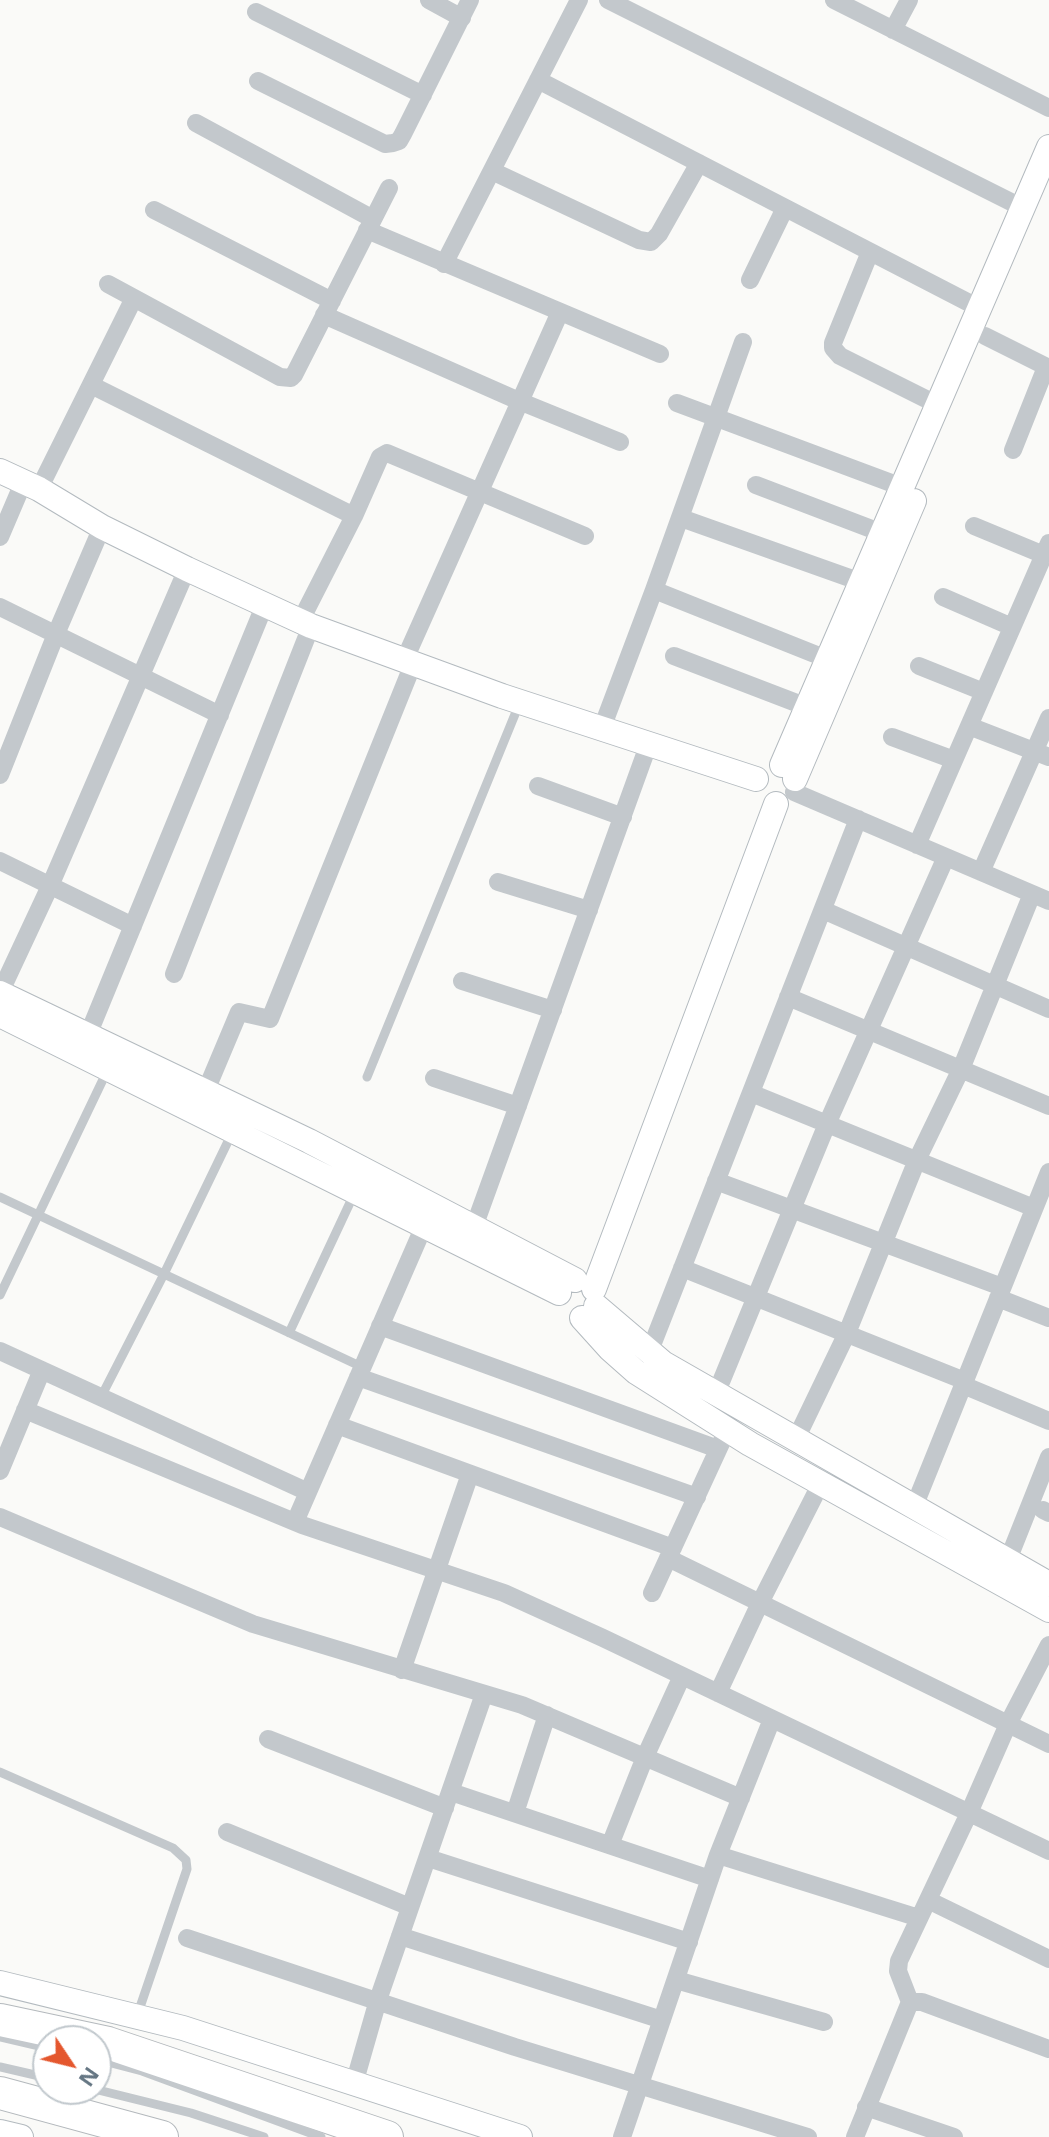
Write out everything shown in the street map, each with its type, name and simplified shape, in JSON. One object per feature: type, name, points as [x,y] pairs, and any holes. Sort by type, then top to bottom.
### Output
[{"type":"highway","points":[[0,2020],[108,2043],[387,2137]]},
{"type":"highway","points":[[0,2093],[162,2137]]},
{"type":"street","points":[[429,0],[462,18]]},
{"type":"street","points":[[258,81],[385,144],[399,141],[470,0]]},
{"type":"street","points":[[444,264],[579,0]]},
{"type":"street","points":[[608,0],[1023,208]]},
{"type":"street","points":[[834,0],[1049,108]]},
{"type":"street","points":[[893,30],[909,0]]},
{"type":"street","points":[[256,12],[423,95]]},
{"type":"street","points":[[538,80],[979,308]]},
{"type":"street","points":[[196,123],[370,225],[444,264],[660,354]]},
{"type":"street","points":[[581,1294],[807,707],[1049,147]]},
{"type":"street","points":[[492,171],[639,240],[651,242],[659,234],[699,163]]},
{"type":"street","points":[[777,786],[985,336],[1049,187]]},
{"type":"street","points":[[108,284],[286,379],[294,375],[389,188]]},
{"type":"street","points":[[750,280],[785,208]]},
{"type":"street","points":[[154,210],[328,308],[519,401],[620,442]]},
{"type":"street","points":[[870,252],[833,348],[840,356],[938,405]]},
{"type":"street","points":[[0,537],[91,385],[134,298]]},
{"type":"street","points":[[201,1102],[239,1012],[270,1019],[408,663],[479,491],[560,312]]},
{"type":"street","points":[[985,336],[1048,368],[1013,450]]},
{"type":"street","points":[[602,728],[743,342]]},
{"type":"street","points":[[91,385],[354,516]]},
{"type":"street","points":[[677,403],[902,487]]},
{"type":"street","points":[[174,974],[306,624],[380,457],[387,453],[585,536]]},
{"type":"street","points":[[0,471],[102,527],[306,624],[520,702],[777,786],[1041,897],[995,985],[961,1069],[917,1160],[847,1333],[796,1439]]},
{"type":"street","points":[[756,485],[882,533]]},
{"type":"street","points":[[681,518],[861,582]]},
{"type":"street","points":[[917,845],[1046,549],[974,526]]},
{"type":"street","points":[[0,775],[102,527]]},
{"type":"street","points":[[187,569],[50,886],[0,993],[88,1035],[201,1102],[233,1131],[424,1226],[581,1294],[610,1349],[723,1440]]},
{"type":"street","points":[[654,590],[827,659]]},
{"type":"street","points":[[943,597],[1012,627]]},
{"type":"street","points":[[88,1035],[265,604]]},
{"type":"street","points":[[0,607],[220,715]]},
{"type":"street","points":[[674,656],[807,707]]},
{"type":"street","points":[[919,666],[984,692]]},
{"type":"street","points":[[981,872],[1042,754],[1049,718]]},
{"type":"street","points":[[969,726],[1042,754]]},
{"type":"street","points":[[892,737],[954,760]]},
{"type":"street","points":[[474,1227],[649,743]]},
{"type":"street","points":[[538,786],[623,817]]},
{"type":"street","points":[[649,1353],[858,819]]},
{"type":"street","points":[[716,1394],[827,1124],[946,857]]},
{"type":"street","points":[[0,861],[133,926]]},
{"type":"street","points":[[498,882],[589,910]]},
{"type":"street","points":[[823,910],[1049,1009]]},
{"type":"street","points":[[462,981],[553,1010]]},
{"type":"street","points":[[788,997],[1049,1106]]},
{"type":"street","points":[[0,1015],[108,1069],[309,1141],[474,1227],[581,1294],[663,1363],[1049,1584]]},
{"type":"street","points":[[434,1078],[518,1106]]},
{"type":"street","points":[[751,1093],[917,1160],[1032,1214],[1049,1227]]},
{"type":"street","points":[[914,1507],[1049,1172]]},
{"type":"street","points":[[716,1181],[883,1243],[1000,1292],[1049,1318]]},
{"type":"street","points":[[295,1522],[424,1226]]},
{"type":"street","points":[[682,1268],[847,1333],[1049,1421]]},
{"type":"street","points":[[380,1326],[723,1440],[821,1483],[1049,1610]]},
{"type":"street","points":[[0,1351],[308,1492]]},
{"type":"street","points":[[0,1471],[42,1370]]},
{"type":"street","points":[[360,1372],[697,1497]]},
{"type":"street","points":[[25,1410],[295,1522],[504,1593],[1049,1851]]},
{"type":"street","points":[[337,1425],[671,1553],[760,1603],[1049,1744]]},
{"type":"street","points":[[652,1593],[723,1440]]},
{"type":"street","points":[[1008,1560],[1049,1457]]},
{"type":"street","points":[[402,1670],[470,1474]]},
{"type":"street","points":[[718,1693],[821,1483]]},
{"type":"street","points":[[0,1517],[253,1624],[522,1705],[741,1798]]},
{"type":"street","points":[[855,2137],[910,2002],[897,1967],[1008,1724],[1049,1645]]},
{"type":"street","points":[[610,1845],[682,1676]]},
{"type":"street","points":[[354,2084],[378,2000],[484,1694]]},
{"type":"street","points":[[515,1813],[547,1715]]},
{"type":"street","points":[[622,2137],[718,1855],[772,1719]]},
{"type":"street","points":[[268,1739],[448,1800],[515,1813],[710,1879]]},
{"type":"street","points":[[227,1832],[410,1907]]},
{"type":"street","points":[[718,1855],[919,1918]]},
{"type":"street","points":[[428,1858],[689,1942]]},
{"type":"street","points":[[928,1900],[1049,1959]]},
{"type":"street","points":[[400,1936],[662,2020]]},
{"type":"street","points":[[187,1938],[515,2047],[808,2137]]},
{"type":"street","points":[[676,1980],[824,2022]]},
{"type":"street","points":[[0,1983],[183,2028],[520,2137]]},
{"type":"street","points":[[910,2002],[922,2002],[1049,2049]]},
{"type":"street","points":[[866,2107],[954,2137]]},
{"type":"street","points":[[0,2132],[21,2137]]},
{"type":"lane","points":[[367,1077],[520,702]]},
{"type":"lane","points":[[0,1295],[108,1069]]},
{"type":"lane","points":[[100,1397],[233,1131]]},
{"type":"lane","points":[[289,1333],[355,1192]]},
{"type":"lane","points":[[0,1197],[289,1333],[360,1372]]},
{"type":"lane","points":[[0,1772],[173,1848],[186,1860],[187,1869],[137,2016]]},
{"type":"lane","points":[[0,2037],[32,2044]]},
{"type":"lane","points":[[112,2063],[142,2071],[321,2137]]},
{"type":"lane","points":[[0,2067],[32,2074]]},
{"type":"lane","points":[[112,2093],[191,2113],[264,2137]]}]
